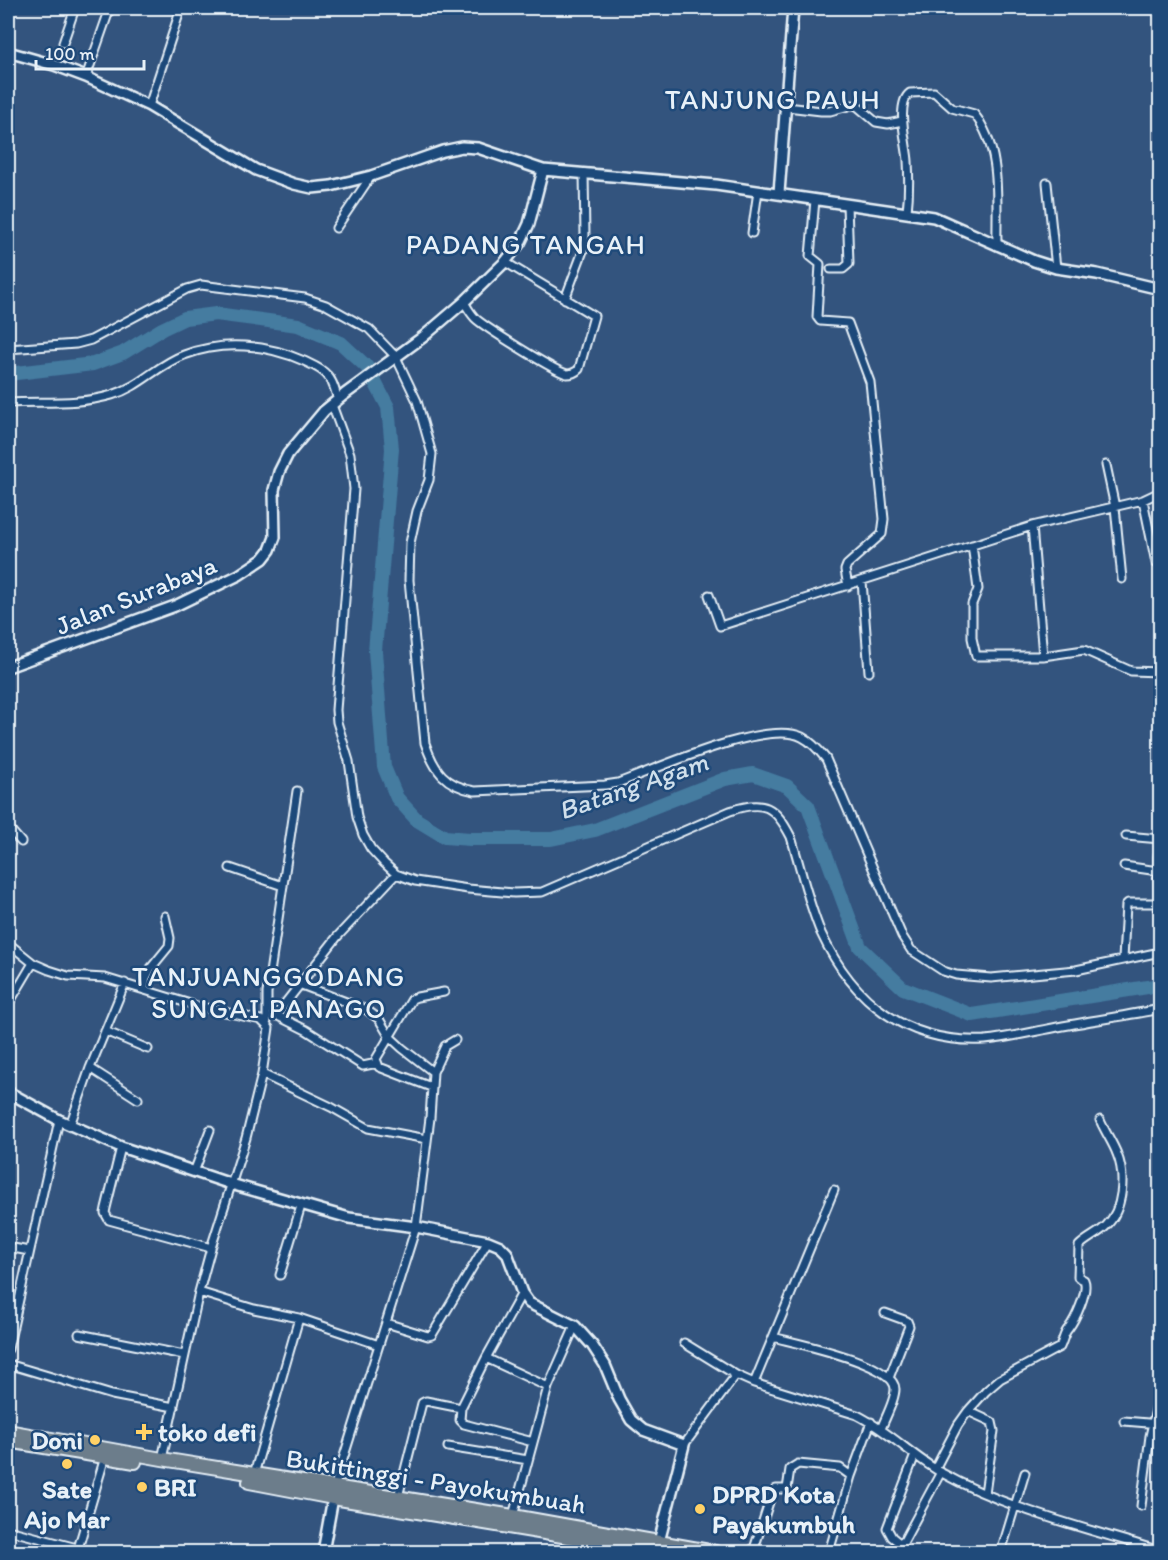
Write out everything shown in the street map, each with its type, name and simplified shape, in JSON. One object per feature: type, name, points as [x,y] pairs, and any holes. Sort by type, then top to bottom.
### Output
[{"type":"highway","name":"Bukittinggi - Payokumbuah","points":[[8,1431],[254,1474],[333,1493],[398,1497],[444,1511]]},
{"type":"highway","name":"Bukittinggi - Payokumbuah","points":[[8,1441],[659,1547],[715,1552]]},
{"type":"highway","name":"Bukittinggi - Payokumbuah","points":[[479,1517],[513,1516],[659,1547]]},
{"type":"street","points":[[8,14],[10,8]]},
{"type":"street","points":[[63,43],[75,8]]},
{"type":"street","points":[[86,77],[110,8]]},
{"type":"street","points":[[149,106],[181,8]]},
{"type":"street","points":[[779,193],[793,8]]},
{"type":"street","points":[[8,52],[86,77],[149,106],[256,170],[312,188],[331,186],[371,176],[443,151],[462,147],[478,148],[543,170],[716,185],[934,217],[998,246],[1056,268],[1097,274],[1161,289]]},
{"type":"street","points":[[908,212],[908,159],[902,121],[906,95],[928,91],[938,94],[955,109],[970,111],[981,122],[991,145],[995,172],[998,246]]},
{"type":"street","points":[[787,107],[830,111],[852,105],[857,106],[876,123],[888,124],[902,121]]},
{"type":"street","name":"Jalan Surabaya","points":[[8,667],[175,606],[239,575],[263,559],[270,550],[275,537],[274,490],[279,471],[288,454],[338,400],[423,338],[464,303],[505,262],[520,243],[529,224],[543,170]]},
{"type":"street","points":[[565,299],[583,251],[585,236],[584,173]]},
{"type":"street","points":[[336,228],[371,176]]},
{"type":"street","points":[[1047,183],[1056,268]]},
{"type":"street","points":[[752,233],[758,191]]},
{"type":"street","points":[[815,200],[810,256],[820,264],[817,316],[820,321],[848,323],[868,376],[884,519],[882,534],[847,565],[845,570],[848,586]]},
{"type":"street","points":[[831,269],[843,269],[849,264],[847,204]]},
{"type":"street","points":[[464,303],[474,318],[561,372],[573,374],[579,369],[594,316],[505,262]]},
{"type":"street","points":[[8,349],[76,344],[91,340],[201,285],[306,298],[326,305],[369,329],[396,357],[417,401],[432,454],[429,480],[417,511],[410,543],[409,580],[425,743],[431,761],[443,777],[460,789],[475,791],[618,783],[738,738],[777,734],[800,736],[814,745],[826,759],[910,950],[931,965],[956,975],[991,978],[1076,970],[1160,952],[1158,871],[1160,838],[1126,836]]},
{"type":"street","points":[[8,403],[60,403],[92,400],[112,395],[140,383],[171,360],[184,355],[196,351],[243,345],[259,346],[286,353],[323,371],[333,382],[353,468],[354,489],[337,722],[349,762],[357,817],[363,835],[371,849],[396,873],[415,881],[468,889],[514,893],[542,892],[730,811],[753,805],[765,806],[775,812],[791,837],[821,933],[835,958],[851,982],[870,1002],[903,1026],[933,1037],[987,1040],[1161,1009]]},
{"type":"street","points":[[1106,465],[1115,507],[1122,579]]},
{"type":"street","points":[[709,595],[720,626],[1032,526],[1143,500],[1161,492]]},
{"type":"street","points":[[1143,500],[1156,563],[1161,565]]},
{"type":"street","points":[[1032,526],[1043,656]]},
{"type":"street","points":[[972,545],[978,589],[972,604],[975,654],[981,658],[1043,656],[1084,650],[1131,671],[1161,672]]},
{"type":"street","points":[[862,581],[869,672]]},
{"type":"street","points":[[264,1021],[297,791]]},
{"type":"street","points":[[8,827],[21,842]]},
{"type":"street","points":[[1124,866],[1158,871]]},
{"type":"street","points":[[230,868],[284,885]]},
{"type":"street","points":[[264,1021],[276,1015],[346,926],[396,873]]},
{"type":"street","points":[[1124,959],[1126,905],[1128,903],[1159,903]]},
{"type":"street","points":[[144,989],[151,968],[169,946],[170,938],[165,916]]},
{"type":"street","points":[[8,943],[33,963],[68,976],[105,978],[125,983],[197,1006],[264,1021],[270,1031],[246,1138],[199,1292],[162,1459]]},
{"type":"street","points":[[8,1005],[33,963]]},
{"type":"street","points":[[70,1125],[90,1068],[125,983]]},
{"type":"street","points":[[299,984],[367,1010],[379,1019],[389,1036],[433,1072]]},
{"type":"street","points":[[431,1087],[379,1067],[376,1059],[412,999],[444,992]]},
{"type":"street","points":[[276,1015],[306,1030],[363,1066],[377,1064]]},
{"type":"street","points":[[105,1031],[148,1049]]},
{"type":"street","points":[[323,1552],[333,1493],[416,1227],[433,1072],[445,1046],[455,1040]]},
{"type":"street","points":[[90,1068],[138,1099]]},
{"type":"street","points":[[262,1074],[331,1107],[368,1128],[427,1139]]},
{"type":"street","points":[[8,1092],[59,1120],[121,1147],[301,1206],[349,1218],[416,1227],[488,1241],[500,1246],[507,1253],[522,1293],[529,1303],[575,1326],[598,1354],[631,1420],[643,1430],[684,1445]]},
{"type":"street","points":[[8,1349],[59,1120]]},
{"type":"street","points":[[900,1549],[958,1425],[968,1411],[1000,1379],[1060,1347],[1067,1330],[1074,1321],[1086,1287],[1084,1280],[1078,1277],[1079,1246],[1107,1226],[1120,1204],[1120,1162],[1100,1120]]},
{"type":"street","points":[[194,1172],[210,1130]]},
{"type":"street","points":[[121,1147],[105,1213],[109,1220],[211,1248]]},
{"type":"street","points":[[753,1383],[834,1190]]},
{"type":"street","points":[[280,1275],[301,1206]]},
{"type":"street","points":[[386,1323],[428,1336],[432,1335],[488,1241]]},
{"type":"street","points":[[8,1247],[29,1251]]},
{"type":"street","points":[[199,1292],[254,1309],[298,1318],[379,1345]]},
{"type":"street","points":[[522,1293],[461,1408],[460,1420],[464,1424],[533,1442]]},
{"type":"street","points":[[885,1313],[907,1321],[909,1326],[889,1378]]},
{"type":"street","points":[[254,1474],[298,1318]]},
{"type":"street","points":[[513,1516],[548,1387],[575,1326]]},
{"type":"street","points":[[79,1334],[184,1355]]},
{"type":"street","points":[[773,1337],[859,1360],[889,1378],[894,1383],[895,1392],[881,1429]]},
{"type":"street","points":[[684,1343],[753,1383],[857,1415],[871,1422],[938,1470],[985,1493],[1015,1506],[1161,1551]]},
{"type":"street","points":[[486,1358],[548,1387]]},
{"type":"street","points":[[8,1364],[112,1395],[174,1407]]},
{"type":"street","points":[[659,1547],[684,1445],[736,1375]]},
{"type":"street","points":[[1141,1506],[1146,1463],[1157,1424],[1161,1392]]},
{"type":"street","points":[[398,1497],[423,1401],[461,1408]]},
{"type":"street","points":[[968,1411],[994,1425],[985,1493]]},
{"type":"street","points":[[1124,1421],[1157,1424]]},
{"type":"street","points":[[829,1552],[851,1476],[871,1422]]},
{"type":"street","points":[[448,1447],[528,1461]]},
{"type":"street","points":[[900,1549],[887,1528],[915,1455]]},
{"type":"street","points":[[8,1530],[77,1550],[105,1457]]},
{"type":"street","points":[[753,1552],[772,1493],[776,1489],[787,1489],[790,1469],[798,1464],[840,1468],[851,1476]]},
{"type":"street","points":[[1001,1552],[1025,1473]]},
{"type":"waterway","name":"Batang Agam","points":[[8,374],[93,364],[123,353],[185,318],[216,314],[298,325],[341,343],[367,367],[388,407],[392,449],[375,651],[384,767],[397,798],[417,820],[445,837],[551,839],[595,830],[725,779],[753,774],[787,786],[808,806],[860,947],[903,988],[972,1015],[1160,985]]},
{"type":"place","name":"toko defi","points":[[144,1432]]},
{"type":"place","name":"Doni","points":[[95,1440]]},
{"type":"place","name":"Sate Ajo Mar","points":[[67,1464]]},
{"type":"place","name":"BRI","points":[[142,1487]]},
{"type":"place","name":"DPRD Kota Payakumbuh","points":[[700,1509]]},
{"type":"district","name":"TANJUNG PAUH","points":[[773,99]]},
{"type":"district","name":"PADANG TANGAH","points":[[526,244]]},
{"type":"district","name":"TANJUANGGODANG SUNGAI PANAGO","points":[[269,992]]}]
